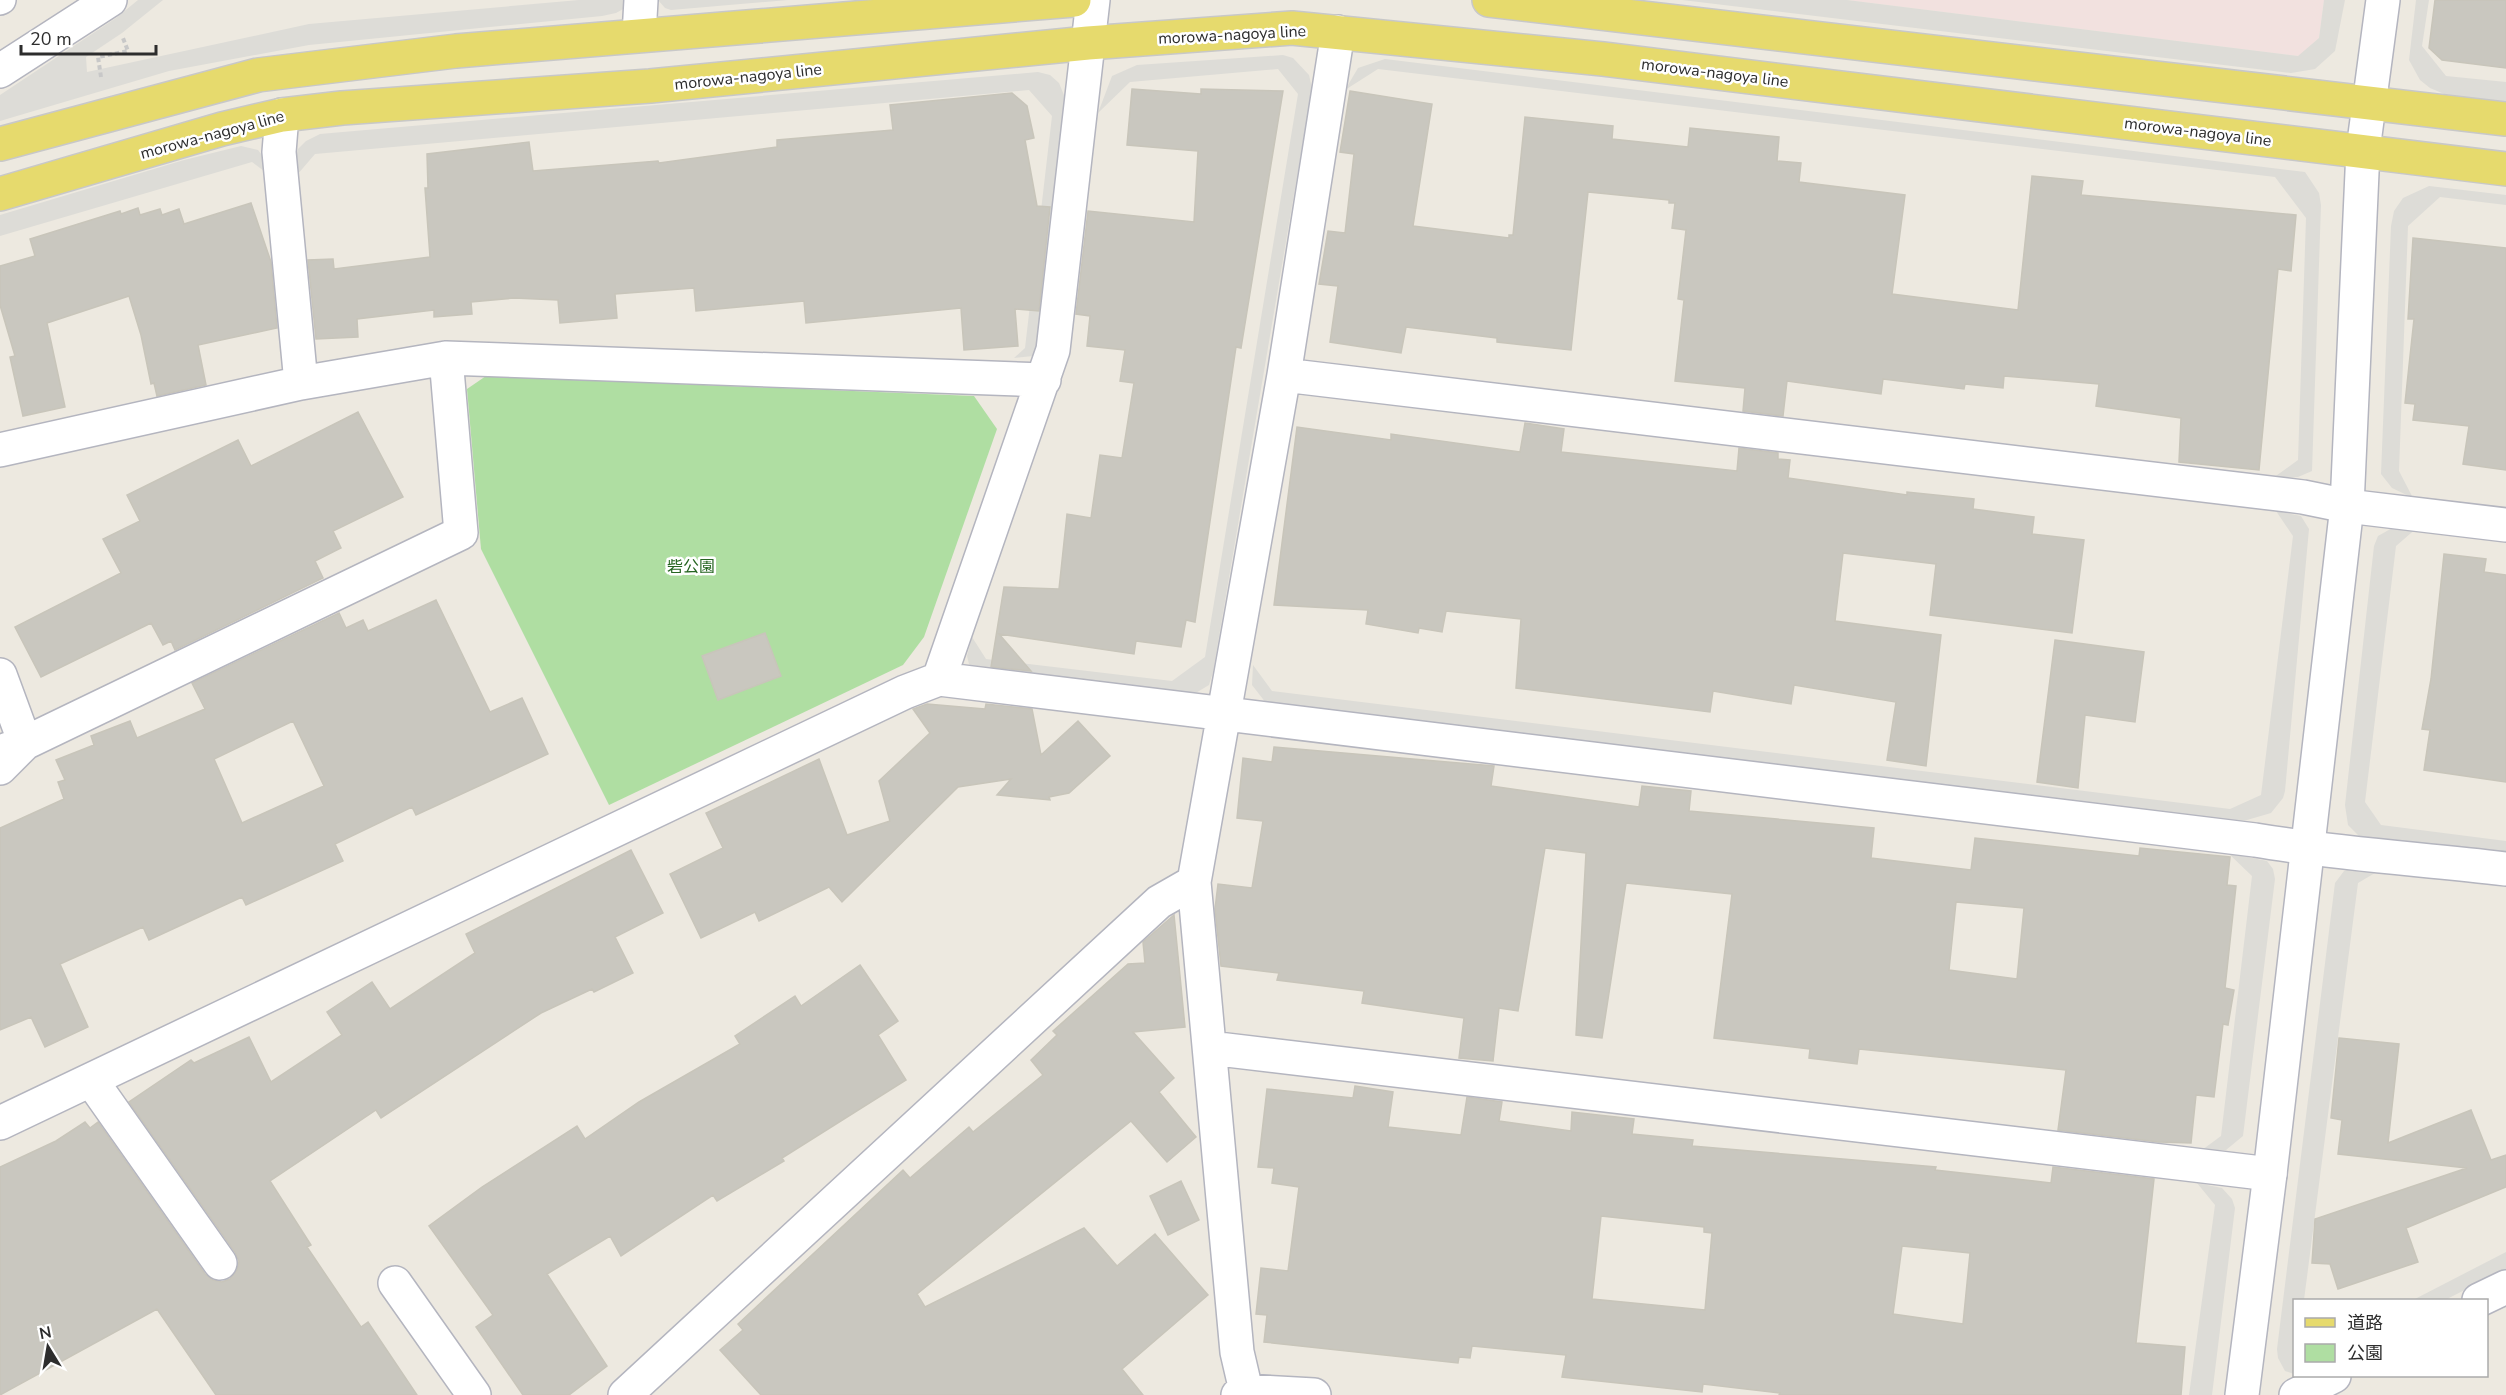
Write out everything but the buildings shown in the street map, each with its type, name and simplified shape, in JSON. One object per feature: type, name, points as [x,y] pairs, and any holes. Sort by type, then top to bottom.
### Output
[{"type":"main road","points":[[0,144],[258,75],[456,51],[1074,0]]},
{"type":"main road","points":[[1489,0],[1615,8],[2506,119]]},
{"type":"main road","name":"morowa-nagoya line","points":[[0,194],[222,129],[282,115],[342,108],[650,86],[1088,43],[1292,28],[1602,59],[2506,169]]},
{"type":"street","points":[[0,71],[110,0]]},
{"type":"street","points":[[639,35],[641,0]]},
{"type":"street","points":[[939,679],[1053,350],[1093,0]]},
{"type":"street","points":[[2242,1395],[2270,1174],[2347,506],[2363,150],[2383,0]]},
{"type":"street","points":[[1314,1395],[1243,1394],[1237,1352],[1194,882],[1284,375],[1338,32]]},
{"type":"street","points":[[282,115],[279,152],[301,383]]},
{"type":"street","points":[[0,450],[301,383],[446,358],[1044,380]]},
{"type":"street","points":[[0,768],[13,748],[461,533],[446,358]]},
{"type":"street","points":[[1284,375],[2291,496],[2347,506],[2506,525]]},
{"type":"street","points":[[0,675],[13,748]]},
{"type":"street","points":[[0,1123],[905,692],[939,679],[2232,837],[2308,849],[2354,851],[2506,869]]},
{"type":"street","points":[[625,1395],[1159,902],[1194,882]]},
{"type":"street","points":[[1210,1048],[2270,1174]]},
{"type":"street","points":[[91,1080],[220,1263]]},
{"type":"street","points":[[394,1283],[474,1395]]},
{"type":"street","points":[[2481,1299],[2506,1287]]},
{"type":"street","points":[[2296,1395],[2332,1377]]},
{"type":"path","points":[[101,80],[98,57],[128,51]]},
{"type":"shaded area","points":[[138,0],[163,0],[122,33],[86,57],[87,72],[309,24],[579,0],[629,0],[625,8],[602,16],[309,45],[169,71],[0,121],[0,95],[116,18]]},
{"type":"shaded area","points":[[658,0],[788,0],[671,10],[665,8]]},
{"type":"shaded area","points":[[1682,0],[1847,0],[2298,56],[2319,38],[2324,0],[2345,0],[2335,51],[2315,69],[2291,73]]},
{"type":"shaded area","points":[[1847,0],[2324,0],[2319,38],[2299,56]]},
{"type":"shaded area","points":[[2416,0],[2429,0],[2422,46],[2446,76],[2506,82],[2506,103],[2449,96],[2430,88],[2420,80],[2409,60]]},
{"type":"shaded area","points":[[1283,55],[1293,58],[1309,75],[1312,88],[1209,685],[1194,694],[974,668],[969,664],[967,656],[972,637],[986,659],[1172,681],[1205,657],[1298,94],[1278,69],[1130,82],[1098,113],[1112,76],[1137,65]]},
{"type":"shaded area","points":[[1385,59],[2305,172],[2319,193],[2321,205],[2312,471],[2298,477],[2273,478],[2298,460],[2306,218],[2275,177],[1378,69],[1345,90],[1358,68]]},
{"type":"shaded area","points":[[1038,72],[1050,75],[1059,83],[1066,100],[1037,350],[1033,356],[1014,358],[1025,348],[1052,116],[1029,90],[315,154],[297,175],[295,160],[298,149],[306,141],[320,134]]},
{"type":"shaded area","points":[[241,146],[258,150],[265,159],[268,174],[252,162],[0,236],[0,215],[184,160]]},
{"type":"shaded area","points":[[2429,186],[2506,195],[2506,205],[2440,197],[2408,226],[2399,471],[2413,498],[2392,488],[2381,474],[2391,226],[2394,211],[2403,198]]},
{"type":"shaded area","points":[[2276,511],[2301,516],[2309,529],[2285,791],[2283,798],[2271,813],[2247,820],[2234,821],[1266,703],[1252,685],[1253,665],[1272,691],[2230,809],[2261,795],[2293,536]]},
{"type":"shaded area","points":[[2394,527],[2418,527],[2396,546],[2365,802],[2381,825],[2506,841],[2506,855],[2362,839],[2348,825],[2345,805],[2374,546],[2378,536]]},
{"type":"shaded area","points":[[2228,853],[2267,861],[2273,869],[2275,879],[2243,1136],[2226,1150],[2202,1150],[2221,1136],[2252,876]]},
{"type":"shaded area","points":[[2353,868],[2380,870],[2358,883],[2304,1299],[2293,1299],[2293,1374],[2285,1371],[2278,1358],[2277,1349],[2335,883],[2344,871]]},
{"type":"shaded area","points":[[2197,1183],[2222,1188],[2232,1199],[2235,1208],[2212,1395],[2189,1395],[2215,1205]]},
{"type":"shaded area","points":[[2506,1252],[2506,1269],[2447,1299],[2415,1299]]},
{"type":"green space","name":"砦公園","points":[[486,376],[974,396],[997,429],[924,637],[903,665],[609,805],[481,549],[467,389]]}]
